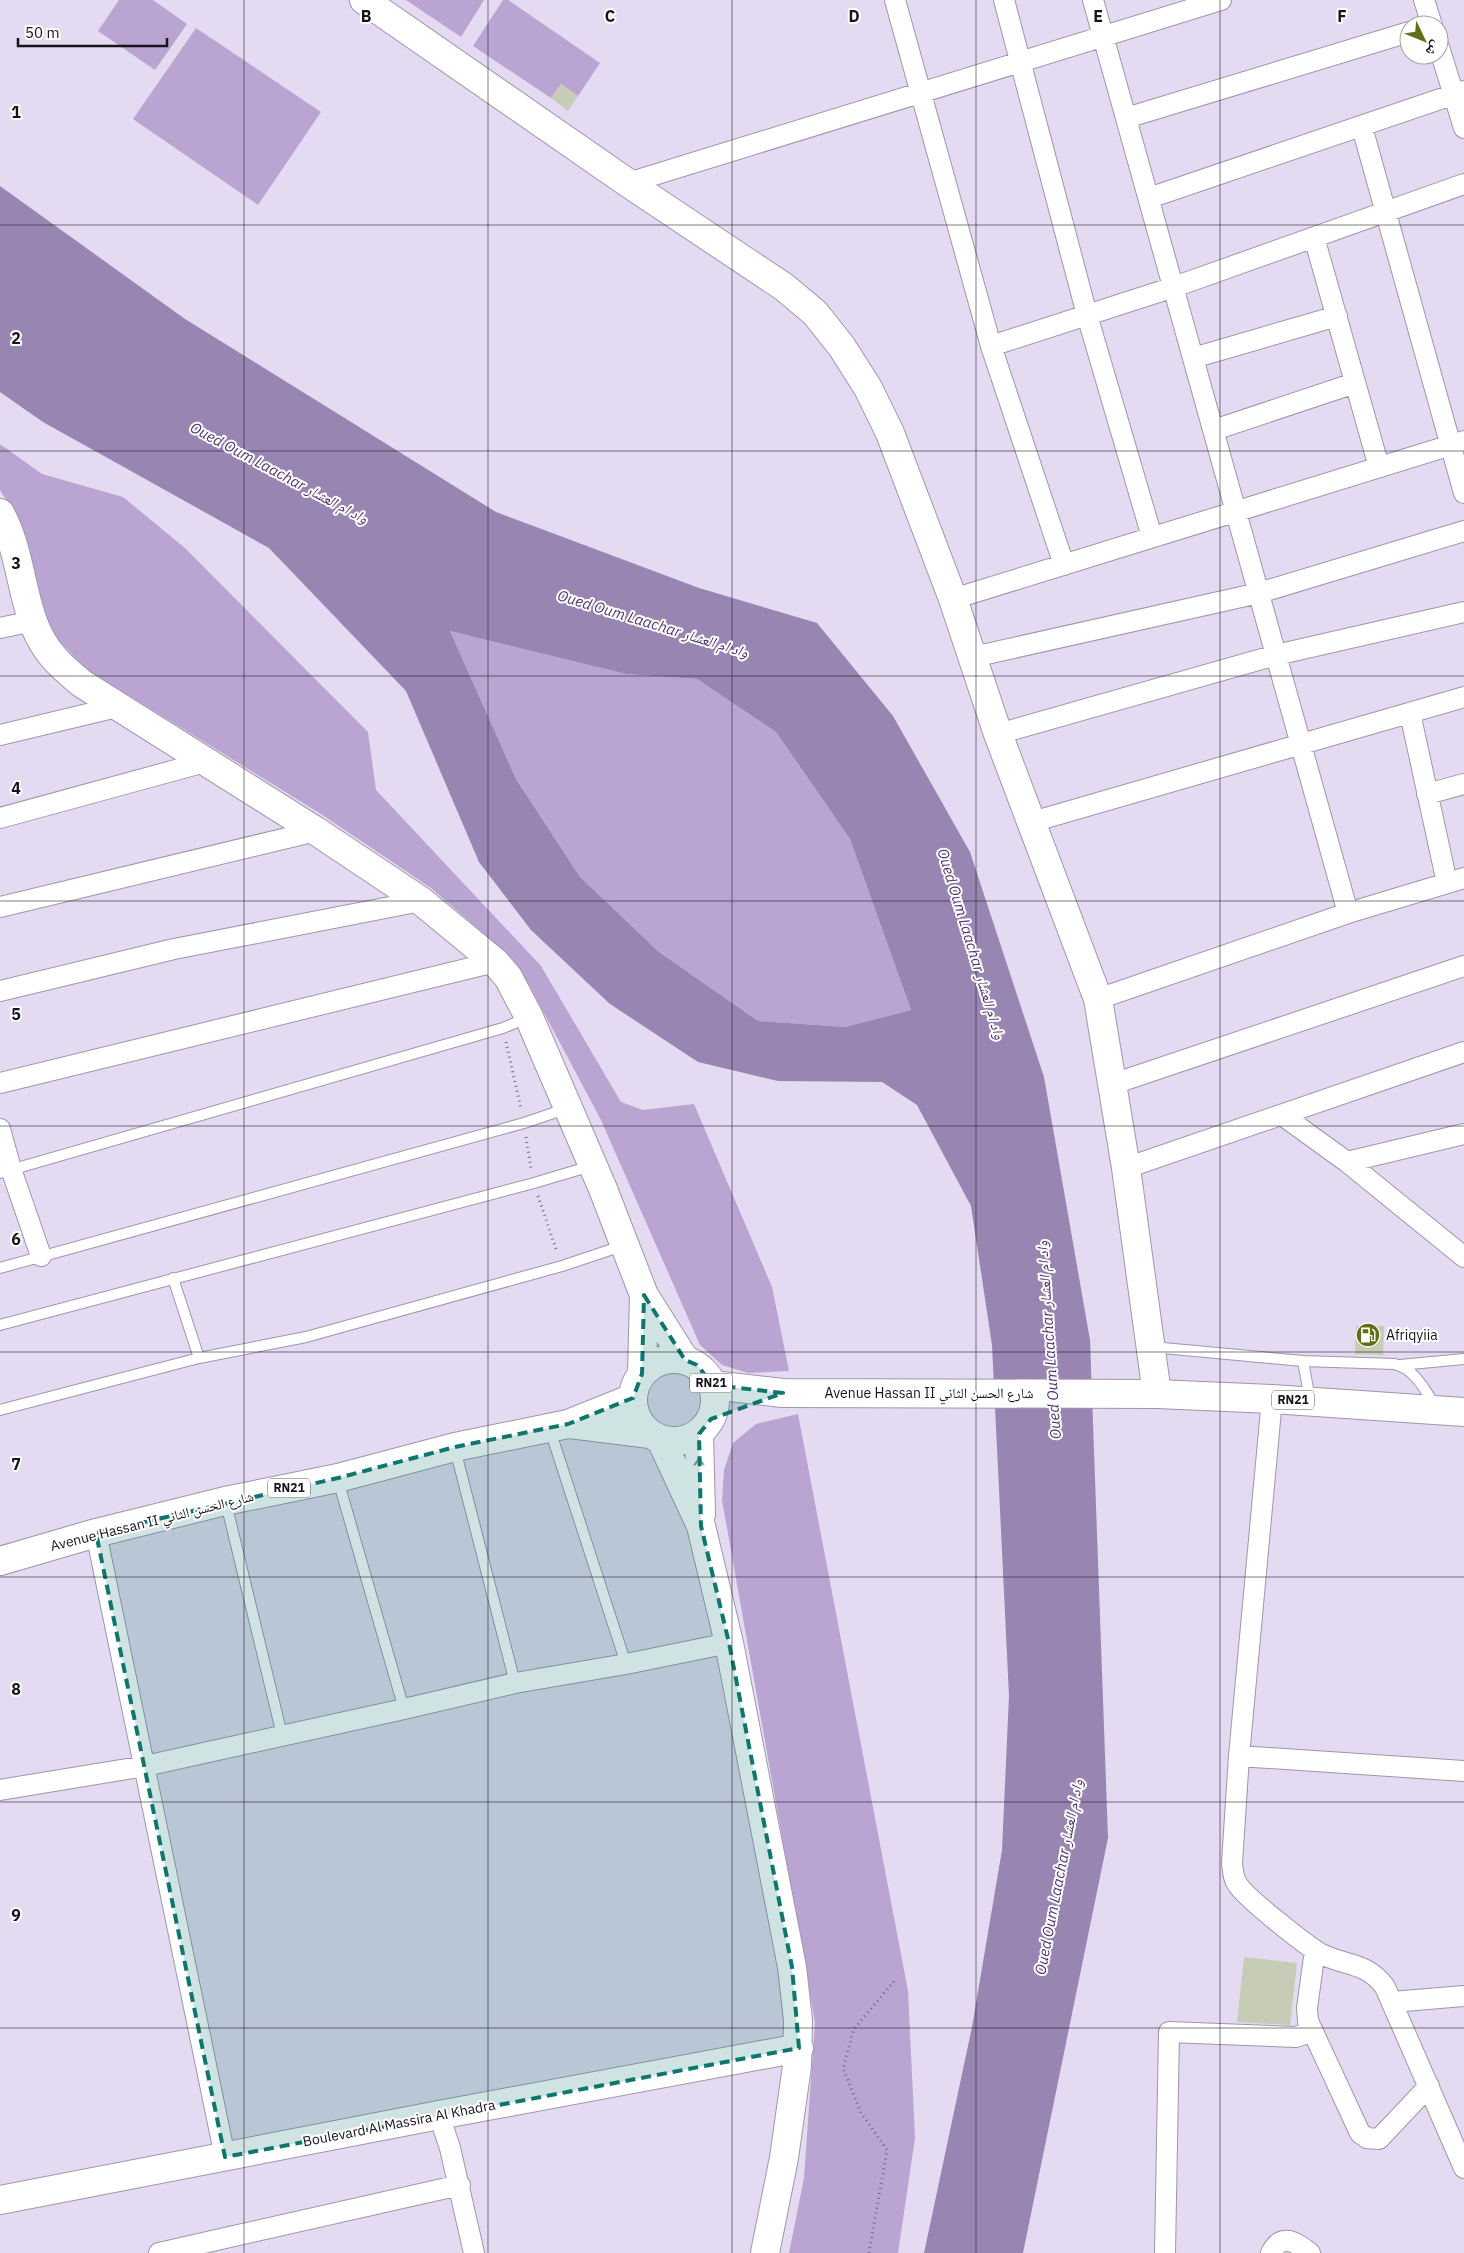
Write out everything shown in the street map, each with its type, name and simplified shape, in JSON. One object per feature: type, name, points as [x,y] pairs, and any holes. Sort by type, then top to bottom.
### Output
[{"type":"main road","points":[[364,0],[628,183],[784,287],[815,313],[842,347],[868,388],[890,433],[953,599],[998,734],[1098,999],[1126,1168],[1158,1394]]},
{"type":"main road","points":[[3,530],[18,560],[33,621],[42,641],[56,662],[81,683],[316,831],[421,900],[495,962],[508,977],[530,1017],[569,1108],[626,1245],[644,1295],[685,1360]]},
{"type":"main road","points":[[644,1295],[636,1418],[655,1437],[701,1526],[729,1643],[792,1967],[799,2048],[784,2158],[765,2253]]},
{"type":"main road","name":"RN21","points":[[685,1360],[702,1370],[713,1385],[716,1402],[705,1426]]},
{"type":"main road","name":"Avenue Hassan II شارع الحسن الثاني","points":[[0,1562],[96,1533],[225,1501],[338,1478],[454,1447],[559,1426],[638,1386],[662,1361],[685,1360]]},
{"type":"main road","name":"Avenue Hassan II شارع الحسن الثاني","points":[[713,1385],[783,1393],[1158,1394],[1310,1401],[1451,1411]]},
{"type":"main road","name":"Avenue Hassan II شارع الحسن الثاني","points":[[559,1426],[655,1437],[680,1442],[705,1426],[783,1393]]},
{"type":"main road","points":[[701,1526],[705,1426]]},
{"type":"main road","name":"Boulevard Al Massira Al Khadra","points":[[0,2200],[799,2048]]},
{"type":"street","points":[[895,0],[992,346],[1064,565]]},
{"type":"street","points":[[1004,0],[1087,316],[1152,537]]},
{"type":"street","points":[[1093,0],[1348,913]]},
{"type":"street","points":[[628,183],[1221,0]]},
{"type":"street","points":[[1424,0],[1429,15]]},
{"type":"street","points":[[1126,118],[1399,35]]},
{"type":"street","points":[[1447,65],[1459,93],[1464,128]]},
{"type":"street","points":[[1149,198],[1459,93]]},
{"type":"street","points":[[1362,126],[1458,443],[1464,493]]},
{"type":"street","points":[[992,346],[1174,287],[1464,184]]},
{"type":"street","points":[[1314,237],[1379,467]]},
{"type":"street","points":[[1193,358],[1337,316]]},
{"type":"street","points":[[1214,430],[1355,383]]},
{"type":"street","points":[[953,599],[1458,443]]},
{"type":"street","points":[[973,657],[1259,593],[1464,531]]},
{"type":"street","points":[[998,734],[1276,655],[1464,612]]},
{"type":"street","points":[[0,628],[33,621]]},
{"type":"street","points":[[1032,822],[1302,745],[1464,696]]},
{"type":"street","points":[[0,735],[118,707]]},
{"type":"street","points":[[1098,999],[1348,913],[1456,881],[1427,794],[1410,713]]},
{"type":"street","points":[[0,818],[206,762]]},
{"type":"street","points":[[1427,794],[1464,784]]},
{"type":"street","points":[[0,907],[316,831]]},
{"type":"street","points":[[0,991],[174,949],[421,900]]},
{"type":"street","points":[[0,1083],[495,962]]},
{"type":"street","points":[[1113,1084],[1464,966]]},
{"type":"street","points":[[1126,1168],[1464,1052]]},
{"type":"street","points":[[1282,1115],[1347,1162],[1464,1257]]},
{"type":"street","points":[[0,1129],[6,1171],[42,1256]]},
{"type":"street","points":[[1347,1162],[1464,1134]]},
{"type":"street","points":[[1272,1399],[1239,1756],[1232,1863],[1234,1876],[1238,1886],[1252,1900],[1315,1950],[1367,1969],[1377,1976],[1392,2002],[1464,2168]]},
{"type":"street","points":[[96,1533],[224,2157]]},
{"type":"street","points":[[0,1790],[145,1766],[404,1710],[515,1683],[626,1664],[729,1643]]},
{"type":"street","points":[[1239,1756],[1464,1771]]},
{"type":"street","points":[[1315,1950],[1307,2008],[1308,2021],[1360,2133],[1367,2138],[1379,2139],[1429,2086]]},
{"type":"street","points":[[1392,2002],[1464,1996]]},
{"type":"street","points":[[1165,2253],[1170,2032],[1296,2037],[1313,2030]]},
{"type":"street","points":[[439,2115],[460,2185],[474,2253]]},
{"type":"street","points":[[159,2253],[460,2185]]},
{"type":"street","points":[[1271,2253],[1275,2246],[1282,2241],[1290,2241],[1310,2253]]},
{"type":"lane","points":[[6,1171],[503,1028],[530,1017]]},
{"type":"lane","points":[[0,1268],[524,1123],[569,1108]]},
{"type":"lane","points":[[0,1325],[592,1166]]},
{"type":"lane","points":[[0,1410],[199,1358],[306,1337],[562,1266],[626,1245]]},
{"type":"lane","points":[[173,1278],[199,1358]]},
{"type":"lane","points":[[1150,1347],[1303,1361],[1400,1365],[1464,1359]]},
{"type":"lane","points":[[1303,1361],[1310,1401]]},
{"type":"lane","points":[[1400,1365],[1451,1411]]},
{"type":"lane","points":[[559,1426],[626,1664]]},
{"type":"lane","points":[[454,1447],[515,1683]]},
{"type":"lane","points":[[338,1478],[404,1710]]},
{"type":"lane","points":[[225,1501],[282,1735]]},
{"type":"path","points":[[503,1028],[524,1123],[534,1183],[562,1266]]},
{"type":"path","points":[[870,2253],[886,2150],[861,2114],[843,2068],[854,2029],[896,1979]]},
{"type":"highlighted area","points":[[644,1295],[685,1360],[697,1365],[713,1385],[783,1393],[711,1419],[699,1434],[701,1526],[729,1643],[792,1967],[799,2048],[225,2157],[96,1533],[338,1478],[455,1447],[568,1424],[633,1398],[642,1374]]},
{"type":"shaded area","points":[[119,0],[153,0],[187,24],[155,70],[98,31]]},
{"type":"shaded area","points":[[406,0],[484,0],[461,37]]},
{"type":"shaded area","points":[[503,0],[508,0],[600,63],[578,96],[561,84],[551,98],[473,46]]},
{"type":"shaded area","points":[[196,28],[321,112],[258,205],[133,119]]},
{"type":"shaded area","points":[[0,444],[42,474],[123,497],[185,548],[368,732],[376,790],[541,966],[621,1102],[643,1110],[694,1104],[772,1287],[789,1371],[748,1373],[722,1365],[700,1345],[601,1120],[527,981],[484,934],[431,888],[321,814],[86,669],[49,630],[7,501],[0,490]]},
{"type":"shaded area","points":[[450,631],[626,674],[697,679],[776,732],[850,839],[911,1010],[845,1027],[758,1021],[659,952],[580,877],[516,779]]},
{"type":"shaded area","points":[[798,1414],[908,1991],[915,2138],[898,2253],[789,2253],[804,2178],[815,2022],[722,1500],[724,1470],[733,1443],[756,1424]]},
{"type":"water","name":"Oued Oum Laachar واد ام العشار","points":[[0,186],[185,319],[496,512],[699,588],[817,623],[893,716],[970,852],[1044,1077],[1090,1340],[1108,1838],[1023,2253],[924,2253],[972,2027],[1002,1850],[1009,1696],[992,1345],[971,1206],[917,1105],[882,1082],[778,1081],[698,1062],[610,1004],[531,930],[479,862],[406,691],[269,548],[43,422],[0,392]],"holes":[[[450,631],[626,674],[697,679],[776,732],[850,839],[911,1010],[845,1027],[758,1021],[659,952],[580,877],[516,779]]]},
{"type":"building","points":[[561,84],[578,96],[568,111],[551,98]]},
{"type":"building","points":[[1356,1326],[1384,1326],[1383,1355],[1355,1354]]},
{"type":"building","points":[[1244,1957],[1297,1963],[1290,2025],[1237,2022]]},
{"type":"place","name":"Afriqyiia","points":[[1368,1335]]}]
